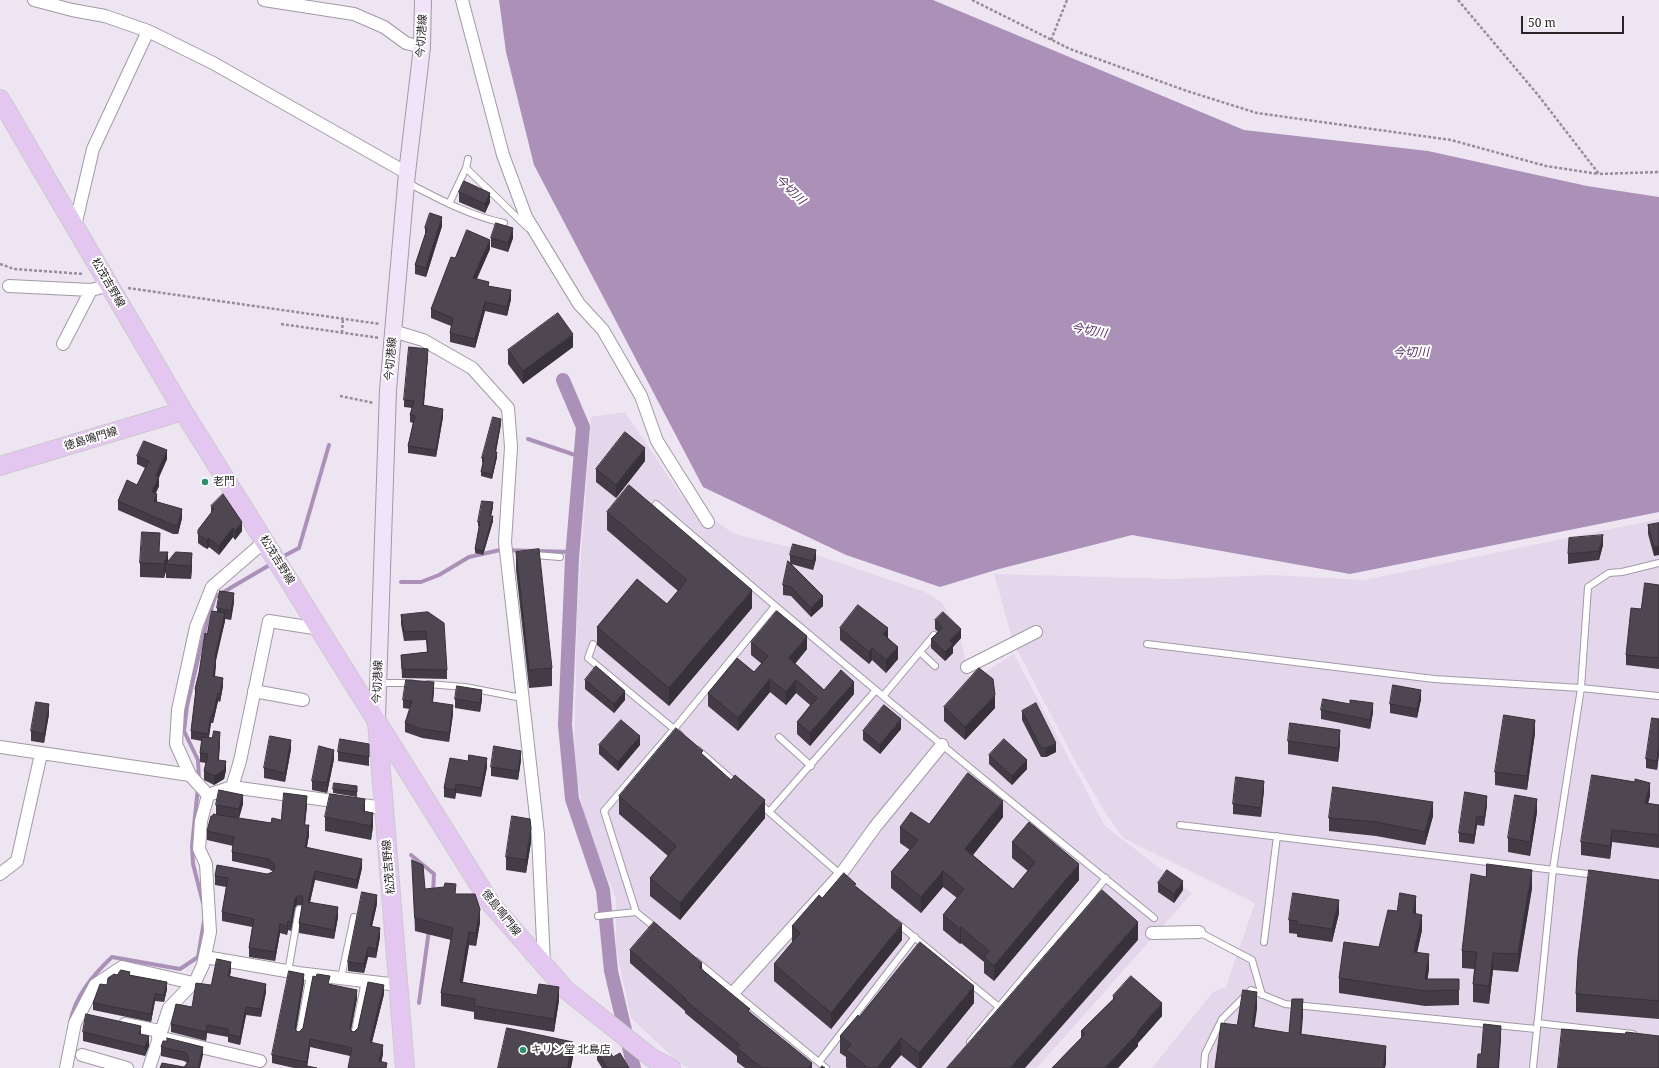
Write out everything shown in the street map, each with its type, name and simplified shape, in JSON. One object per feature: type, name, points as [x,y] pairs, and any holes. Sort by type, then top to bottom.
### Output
[{"type":"main road","name":"今切港線","points":[[377,718],[387,406],[407,178],[422,47],[423,0]]},
{"type":"main road","name":"松茂吉野線","points":[[0,99],[183,411],[377,718],[405,1068]]},
{"type":"main road","name":"徳島鳴門線","points":[[0,466],[183,411]]},
{"type":"main road","name":"徳島鳴門線","points":[[377,718],[491,904],[566,990],[637,1046],[671,1068]]},
{"type":"street","points":[[34,0],[72,10],[105,16],[148,31],[213,63],[407,178]]},
{"type":"street","points":[[264,0],[354,14],[384,27],[406,43],[422,47]]},
{"type":"street","points":[[462,0],[503,155],[526,217],[579,304],[603,330],[641,396],[657,441],[708,522]]},
{"type":"street","points":[[75,226],[93,149],[148,31]]},
{"type":"street","points":[[63,344],[91,290],[107,280]]},
{"type":"street","points":[[8,286],[91,290]]},
{"type":"street","points":[[393,332],[423,340],[472,368],[508,408],[511,448],[505,542],[509,555],[522,698],[538,834],[544,964]]},
{"type":"street","points":[[167,1064],[150,1064],[169,1008],[193,983],[203,965],[210,932],[206,864],[199,849],[201,821],[206,817],[208,795],[190,775],[176,744],[178,710],[196,627],[212,588],[265,541]]},
{"type":"street","points":[[232,787],[240,761],[269,621],[320,629]]},
{"type":"street","points":[[966,667],[1036,632]]},
{"type":"street","points":[[254,691],[303,700]]},
{"type":"street","points":[[734,992],[844,877],[875,828],[942,744]]},
{"type":"street","points":[[0,747],[190,775]]},
{"type":"street","points":[[0,874],[17,861],[41,754]]},
{"type":"street","points":[[208,795],[232,787],[384,808]]},
{"type":"street","points":[[206,864],[221,867]]},
{"type":"street","points":[[1152,933],[1199,932]]},
{"type":"street","points":[[205,957],[288,972],[398,984]]},
{"type":"street","points":[[66,1068],[75,1024],[95,985],[122,967],[193,983]]},
{"type":"street","points":[[114,1022],[260,1060]]},
{"type":"street","points":[[82,1055],[127,1068]]},
{"type":"lane","points":[[449,204],[466,168],[468,159]]},
{"type":"lane","points":[[466,168],[538,238]]},
{"type":"lane","points":[[407,178],[449,204],[486,220],[504,224]]},
{"type":"lane","points":[[656,504],[883,696],[1154,918]]},
{"type":"lane","points":[[525,554],[560,556]]},
{"type":"lane","points":[[1533,1068],[1553,869],[1580,688],[1588,587],[1609,573],[1622,572],[1659,563]]},
{"type":"lane","points":[[660,932],[636,912],[604,811],[674,729],[775,606]]},
{"type":"lane","points":[[883,696],[934,635]]},
{"type":"lane","points":[[593,644],[588,658],[686,739]]},
{"type":"lane","points":[[1147,644],[1434,679],[1580,688],[1659,696]]},
{"type":"lane","points":[[920,652],[935,666]]},
{"type":"lane","points":[[378,683],[416,683]]},
{"type":"lane","points":[[424,684],[465,687],[522,698]]},
{"type":"lane","points":[[769,812],[876,690]]},
{"type":"lane","points":[[779,737],[810,766]]},
{"type":"lane","points":[[692,744],[746,792]]},
{"type":"lane","points":[[752,797],[844,877]]},
{"type":"lane","points":[[1180,825],[1606,876]]},
{"type":"lane","points":[[1264,942],[1277,836]]},
{"type":"lane","points":[[964,1050],[1106,878]]},
{"type":"lane","points":[[288,972],[299,909]]},
{"type":"lane","points":[[598,916],[636,912]]},
{"type":"lane","points":[[341,978],[354,917]]},
{"type":"lane","points":[[893,920],[999,1006]]},
{"type":"lane","points":[[1199,932],[1252,960],[1262,994]]},
{"type":"lane","points":[[818,1062],[915,937]]},
{"type":"lane","points":[[691,957],[826,1068]]},
{"type":"lane","points":[[299,1036],[310,974]]},
{"type":"lane","points":[[354,1036],[366,980]]},
{"type":"lane","points":[[1204,1068],[1205,1054],[1222,1019],[1251,990],[1285,1004],[1644,1035]]},
{"type":"path","points":[[972,0],[1051,40],[1130,72],[1257,113],[1451,140],[1546,166],[1599,174],[1659,172]]},
{"type":"path","points":[[1051,40],[1067,0]]},
{"type":"path","points":[[1458,0],[1538,95],[1599,174]]},
{"type":"path","points":[[0,264],[14,269],[107,280],[343,318],[393,332]]},
{"type":"path","points":[[342,333],[343,318]]},
{"type":"path","points":[[281,324],[342,333],[393,332]]},
{"type":"path","points":[[340,396],[387,406]]},
{"type":"shaded area","points":[[625,412],[682,497],[734,534],[802,550],[925,592],[942,603],[959,630],[970,681],[1014,654],[1105,826],[1192,893],[1037,1068],[689,1068],[679,1063],[631,1018],[616,948],[616,898],[587,830],[574,763],[577,612],[591,417]]},
{"type":"shaded area","points":[[1659,519],[1659,1068],[1152,1068],[1213,992],[1226,987],[1255,903],[1123,838],[1107,815],[1075,761],[1013,642],[994,574],[1174,579],[1271,575],[1364,580]]},
{"type":"water","name":"今切川","points":[[499,0],[933,0],[1244,130],[1428,151],[1587,186],[1659,197],[1659,512],[1350,574],[1132,535],[999,569],[940,587],[846,555],[703,487],[534,165],[506,52]]},
{"type":"building","points":[[464,181],[490,193],[485,204],[459,192]]},
{"type":"building","points":[[430,213],[442,217],[426,268],[415,265],[427,229],[425,228]]},
{"type":"building","points":[[496,223],[513,228],[508,243],[491,238]]},
{"type":"building","points":[[467,230],[490,240],[473,278],[489,282],[488,286],[511,290],[507,307],[485,302],[475,339],[450,333],[453,318],[431,309],[451,257],[455,258]]},
{"type":"building","points":[[558,313],[573,334],[523,371],[508,350]]},
{"type":"building","points":[[409,347],[428,349],[423,405],[443,409],[436,450],[408,446],[415,416],[410,415],[414,401],[404,400]]},
{"type":"building","points":[[493,417],[501,419],[495,452],[497,452],[492,474],[481,472],[484,458],[482,458]]},
{"type":"building","points":[[625,432],[645,448],[616,485],[596,469]]},
{"type":"building","points":[[144,441],[167,450],[156,476],[159,477],[152,492],[157,494],[154,501],[182,509],[178,525],[173,525],[118,501],[127,480],[137,485],[149,461],[137,456]]},
{"type":"building","points":[[629,485],[752,590],[669,688],[597,627],[637,579],[667,604],[687,580],[607,512]]},
{"type":"building","points":[[223,494],[242,522],[235,531],[233,528],[219,546],[209,538],[207,540],[198,534],[198,530],[214,509],[211,506]]},
{"type":"building","points":[[482,501],[493,502],[490,516],[493,516],[483,551],[475,549]]},
{"type":"building","points":[[1659,523],[1659,546],[1654,547],[1648,525]]},
{"type":"building","points":[[142,532],[160,533],[159,552],[168,552],[164,564],[140,563]]},
{"type":"building","points":[[1603,535],[1599,551],[1568,554],[1569,538]]},
{"type":"building","points":[[793,544],[816,550],[813,561],[790,555]]},
{"type":"building","points":[[539,549],[552,668],[529,670],[516,552]]},
{"type":"building","points":[[176,552],[192,553],[191,566],[166,564]]},
{"type":"building","points":[[788,561],[823,596],[811,608],[791,587],[783,585]]},
{"type":"building","points":[[1645,583],[1659,585],[1659,658],[1626,655],[1631,608],[1641,609]]},
{"type":"building","points":[[220,591],[234,593],[231,611],[217,608]]},
{"type":"building","points":[[858,605],[888,628],[883,634],[898,647],[886,660],[872,648],[869,652],[840,628]]},
{"type":"building","points":[[212,611],[225,613],[215,657],[213,676],[223,678],[220,694],[218,693],[213,715],[211,715],[208,734],[191,731],[195,689],[205,633],[207,634]]},
{"type":"building","points":[[777,611],[807,636],[789,658],[824,690],[841,670],[854,682],[810,733],[797,722],[817,698],[796,680],[786,692],[770,679],[738,718],[708,693],[737,658],[754,672],[768,656],[751,642]]},
{"type":"building","points":[[428,612],[444,623],[447,670],[402,669],[401,655],[428,652],[426,631],[404,632],[401,615]]},
{"type":"building","points":[[943,612],[961,629],[950,641],[953,644],[945,652],[931,639],[942,628],[935,620]]},
{"type":"building","points":[[596,666],[625,691],[614,704],[585,680]]},
{"type":"building","points":[[979,668],[993,679],[995,695],[965,727],[944,707]]},
{"type":"building","points":[[406,680],[434,682],[432,702],[453,705],[449,733],[422,729],[405,723],[412,701],[403,700]]},
{"type":"building","points":[[1393,685],[1421,690],[1417,709],[1390,704]]},
{"type":"building","points":[[457,686],[482,690],[480,703],[455,699]]},
{"type":"building","points":[[1323,699],[1350,704],[1350,700],[1373,703],[1370,720],[1321,710]]},
{"type":"building","points":[[36,702],[49,704],[44,734],[31,731]]},
{"type":"building","points":[[1036,703],[1056,743],[1046,748],[1041,748],[1022,711]]},
{"type":"building","points":[[884,705],[901,719],[880,745],[863,731]]},
{"type":"building","points":[[1504,715],[1535,720],[1527,776],[1495,772]]},
{"type":"building","points":[[1652,718],[1659,719],[1659,745],[1657,761],[1646,759]]},
{"type":"building","points":[[621,720],[640,736],[618,762],[599,745]]},
{"type":"building","points":[[1290,723],[1340,730],[1338,748],[1288,741]]},
{"type":"building","points":[[676,728],[703,751],[701,753],[731,780],[735,775],[765,800],[680,903],[650,878],[676,846],[619,796]]},
{"type":"building","points":[[214,731],[220,732],[218,760],[226,761],[224,770],[214,776],[204,771],[208,754],[200,753],[202,737],[212,738]]},
{"type":"building","points":[[270,736],[291,740],[285,773],[264,768]]},
{"type":"building","points":[[340,739],[369,744],[369,757],[338,752]]},
{"type":"building","points":[[1004,739],[1027,760],[1012,776],[989,755]]},
{"type":"building","points":[[319,746],[334,750],[327,783],[312,781]]},
{"type":"building","points":[[494,746],[521,751],[518,771],[491,767]]},
{"type":"building","points":[[469,755],[487,758],[481,788],[456,784],[455,790],[444,788],[450,758],[468,761]]},
{"type":"building","points":[[968,773],[1003,801],[965,849],[1013,889],[1035,862],[1012,842],[1029,822],[1079,864],[994,966],[984,957],[989,951],[961,927],[960,929],[943,915],[964,889],[943,871],[921,897],[891,872],[918,840],[900,827],[911,812],[929,824]]},
{"type":"building","points":[[1592,775],[1635,782],[1635,779],[1650,783],[1645,803],[1659,805],[1659,835],[1612,830],[1610,846],[1581,842]]},
{"type":"building","points":[[1236,777],[1264,781],[1261,808],[1233,804]]},
{"type":"building","points":[[334,783],[357,786],[357,792],[333,789]]},
{"type":"building","points":[[1333,787],[1433,802],[1425,832],[1376,822],[1329,818]]},
{"type":"building","points":[[219,790],[243,795],[239,809],[216,805]]},
{"type":"building","points":[[1465,792],[1487,796],[1484,817],[1477,816],[1474,835],[1459,833]]},
{"type":"building","points":[[284,793],[307,796],[304,825],[309,825],[305,847],[362,859],[357,880],[315,871],[308,902],[338,907],[334,930],[299,923],[303,900],[302,896],[297,896],[295,899],[291,922],[288,921],[287,926],[280,924],[275,952],[249,948],[254,919],[222,912],[228,878],[215,876],[217,865],[267,874],[273,872],[275,865],[269,859],[232,852],[234,837],[207,831],[211,816],[213,816],[213,814],[271,823],[272,818],[281,820]]},
{"type":"building","points":[[330,794],[365,799],[363,811],[373,813],[371,826],[325,817]]},
{"type":"building","points":[[1515,795],[1537,799],[1530,842],[1508,838]]},
{"type":"building","points":[[512,816],[530,819],[531,828],[526,860],[506,857]]},
{"type":"building","points":[[412,860],[423,865],[425,889],[444,887],[445,883],[456,884],[455,894],[475,894],[480,909],[476,933],[469,932],[460,982],[537,995],[539,984],[559,987],[554,1019],[474,1006],[475,999],[441,993],[453,928],[415,918]]},
{"type":"building","points":[[1487,864],[1532,870],[1518,954],[1493,953],[1489,986],[1473,984],[1477,952],[1462,951],[1471,874],[1486,877]]},
{"type":"building","points":[[1167,870],[1183,881],[1174,894],[1158,883]]},
{"type":"building","points":[[1589,870],[1659,880],[1659,1001],[1576,994],[1578,957]]},
{"type":"building","points":[[844,873],[856,884],[854,885],[902,924],[831,1013],[774,964],[800,933],[792,926],[819,895],[822,898]]},
{"type":"building","points":[[1102,890],[1138,922],[1010,1068],[947,1068]]},
{"type":"building","points":[[362,892],[377,895],[370,926],[380,928],[376,949],[368,947],[364,964],[348,962]]},
{"type":"building","points":[[1293,893],[1339,900],[1332,929],[1297,924],[1297,921],[1289,920]]},
{"type":"building","points":[[1400,893],[1416,896],[1413,913],[1422,915],[1414,952],[1429,954],[1425,979],[1459,979],[1459,990],[1425,991],[1339,978],[1344,942],[1379,947],[1388,910],[1397,911]]},
{"type":"building","points":[[654,922],[702,963],[699,967],[750,1009],[748,1011],[812,1063],[808,1068],[762,1068],[737,1048],[740,1045],[685,1000],[686,999],[630,950]]},
{"type":"building","points":[[920,942],[974,986],[919,1053],[901,1038],[877,1068],[868,1068],[846,1050],[851,1044],[840,1036],[858,1015],[859,1017]]},
{"type":"building","points":[[217,959],[231,962],[228,976],[266,984],[261,1009],[246,1007],[240,1037],[228,1034],[228,1029],[207,1025],[206,1032],[171,1024],[176,1004],[192,1007],[196,983],[211,985]]},
{"type":"building","points":[[121,970],[130,972],[129,975],[167,982],[164,995],[155,994],[151,1014],[93,1003],[100,984],[107,985],[108,978],[114,974],[117,975]]},
{"type":"building","points":[[289,971],[304,974],[295,1027],[296,1031],[299,1032],[303,1028],[313,976],[316,977],[317,974],[330,976],[328,984],[357,990],[350,1027],[351,1031],[354,1032],[358,1028],[368,982],[384,985],[370,1042],[383,1045],[379,1061],[387,1063],[386,1068],[348,1068],[352,1048],[310,1039],[307,1062],[272,1055]]},
{"type":"building","points":[[1131,976],[1162,1003],[1137,1032],[1138,1033],[1105,1068],[1052,1068],[1085,1034],[1081,1031],[1115,998],[1113,996]]},
{"type":"building","points":[[1243,990],[1257,992],[1252,1027],[1289,1033],[1292,999],[1303,999],[1300,1034],[1386,1046],[1383,1068],[1215,1068],[1221,1023],[1237,1025]]},
{"type":"building","points":[[86,1014],[141,1026],[139,1034],[149,1036],[145,1047],[83,1032]]},
{"type":"building","points":[[1484,1024],[1501,1026],[1498,1068],[1477,1068],[1478,1054],[1481,1054]]},
{"type":"building","points":[[507,1028],[573,1042],[567,1068],[498,1068]]},
{"type":"building","points":[[1562,1029],[1625,1034],[1626,1032],[1659,1036],[1659,1068],[1558,1068]]},
{"type":"building","points":[[167,1038],[203,1047],[198,1068],[160,1068],[162,1063],[184,1067],[189,1061],[187,1054],[184,1052],[161,1047],[163,1041],[167,1041]]},
{"type":"building","points":[[607,1046],[613,1057],[620,1053],[629,1068],[607,1068],[597,1051]]},
{"type":"building","points":[[307,1066],[317,1068],[306,1068]]},
{"type":"waterway","points":[[563,380],[583,427],[572,558],[565,725],[572,799],[603,890],[611,971],[634,1068]]},
{"type":"waterway","points":[[528,439],[581,457]]},
{"type":"waterway","points":[[280,558],[299,548],[329,445]]},
{"type":"waterway","points":[[401,582],[421,582],[439,575],[469,557],[500,550],[573,552]]},
{"type":"waterway","points":[[199,780],[198,760],[184,731],[187,706],[204,633],[215,597],[273,563]]},
{"type":"waterway","points":[[198,787],[192,846],[193,864],[203,903]]},
{"type":"waterway","points":[[411,855],[434,874],[433,893]]},
{"type":"waterway","points":[[70,1023],[72,1013],[80,995],[98,971],[112,957],[180,969],[198,957],[204,921]]},
{"type":"waterway","points":[[419,1003],[429,930]]},
{"type":"place","name":"老門","points":[[205,482]]},
{"type":"place","name":"キリン堂 北島店","points":[[523,1050]]}]
